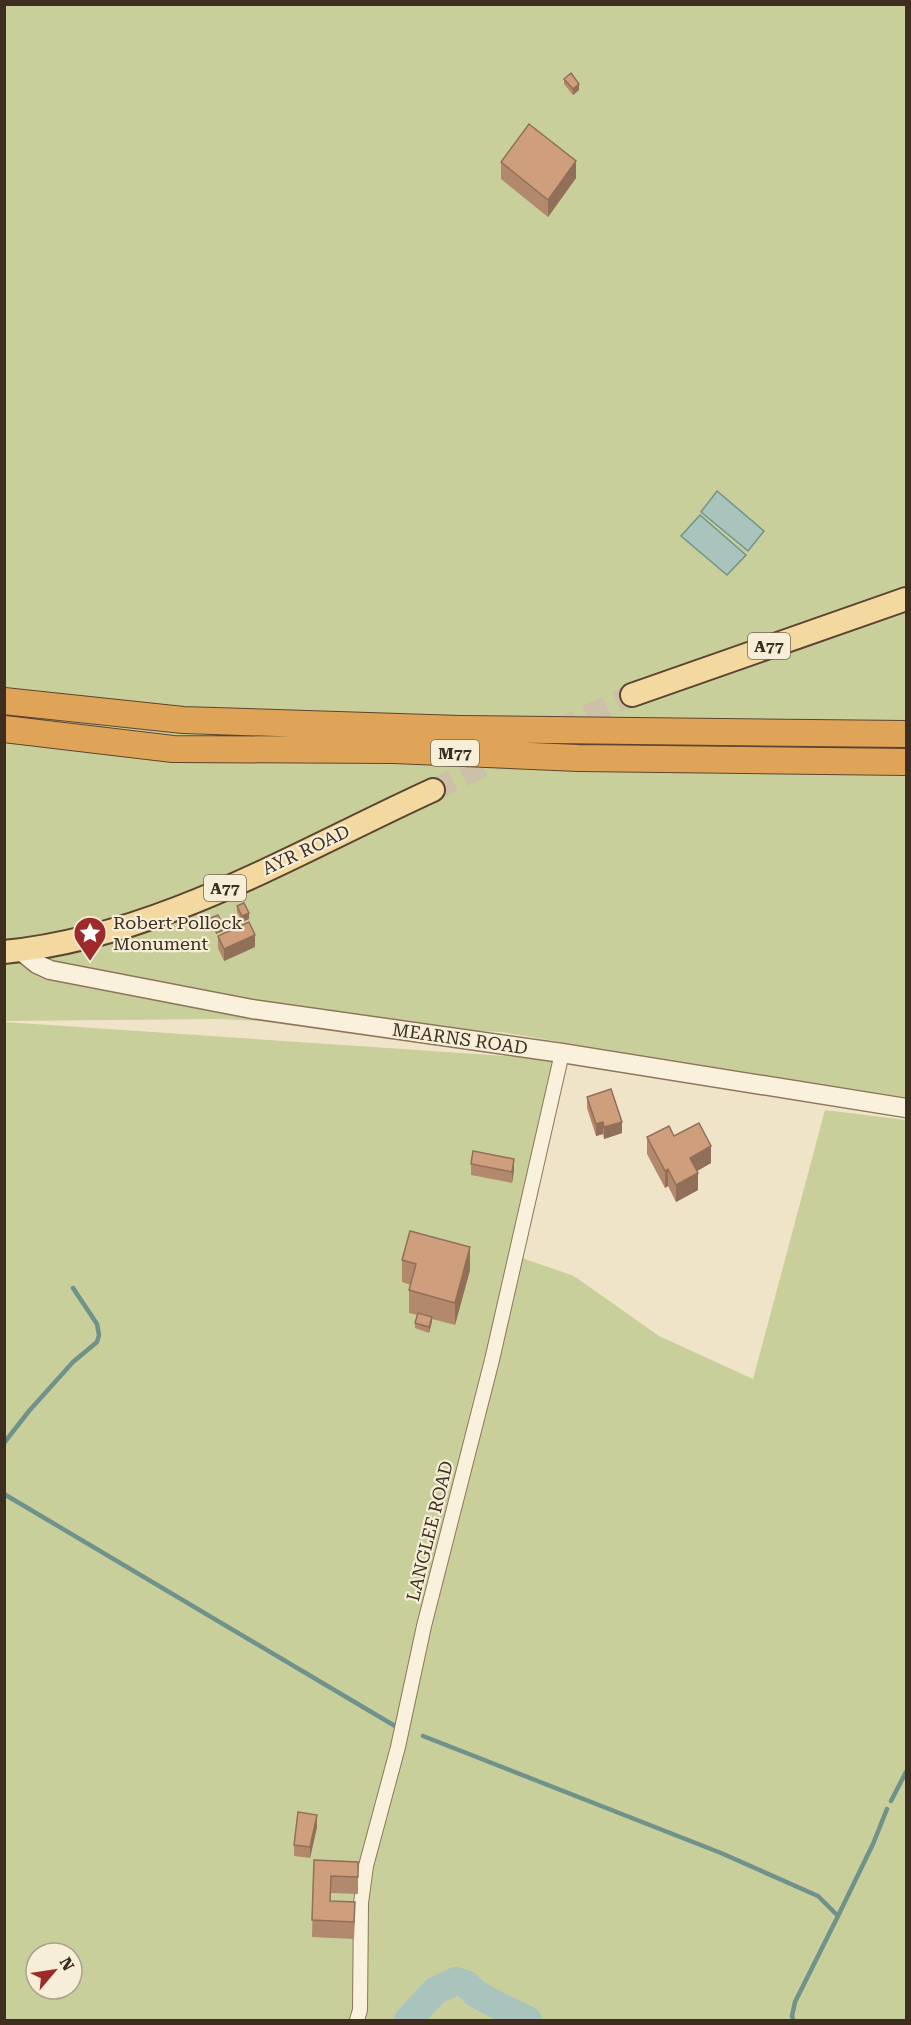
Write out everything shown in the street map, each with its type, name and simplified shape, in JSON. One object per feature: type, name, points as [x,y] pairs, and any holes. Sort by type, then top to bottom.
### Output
[{"type":"highway","name":"M77","points":[[4,701],[194,720],[460,729],[906,734]]},
{"type":"highway","name":"M77","points":[[4,729],[173,749],[394,750],[578,758],[906,762]]},
{"type":"main road","name":"A77","points":[[632,695],[906,599]]},
{"type":"main road","name":"AYR ROAD","points":[[13,951],[118,930],[185,905],[433,790]]},
{"type":"street","name":"MEARNS ROAD","points":[[13,951],[50,970],[252,1009],[562,1053],[906,1108]]},
{"type":"street","name":"LANGLEE ROAD","points":[[357,2020],[360,2010],[361,1903],[366,1866],[398,1747],[424,1626],[492,1360],[562,1053]]},
{"type":"green space","points":[[4,5],[906,5],[906,1098],[501,1032],[218,1019],[5,1021]]},
{"type":"green space","points":[[5,1022],[564,1060],[522,1258],[574,1276],[659,1336],[753,1379],[825,1110],[906,1120],[906,2020],[5,2020]]},
{"type":"water","points":[[717,491],[764,531],[748,551],[701,512]]},
{"type":"water","points":[[700,515],[746,555],[727,575],[681,536]]},
{"type":"building","points":[[571,73],[579,84],[573,89],[564,79]]},
{"type":"building","points":[[529,124],[576,161],[548,200],[501,162]]},
{"type":"building","points":[[244,903],[249,913],[242,916],[237,906]]},
{"type":"building","points":[[218,915],[223,925],[216,928],[211,918]]},
{"type":"building","points":[[249,922],[255,935],[224,949],[218,936]]},
{"type":"building","points":[[611,1089],[622,1122],[604,1127],[603,1122],[596,1124],[587,1097]]},
{"type":"building","points":[[699,1123],[711,1146],[690,1158],[698,1173],[676,1185],[668,1169],[665,1171],[647,1137],[669,1126],[674,1136]]},
{"type":"building","points":[[473,1151],[514,1159],[512,1172],[471,1164]]},
{"type":"building","points":[[410,1231],[470,1247],[455,1303],[409,1290],[416,1264],[402,1260]]},
{"type":"building","points":[[418,1313],[432,1317],[429,1327],[415,1323]]},
{"type":"building","points":[[298,1812],[317,1815],[310,1847],[294,1845]]},
{"type":"building","points":[[314,1860],[358,1862],[358,1877],[331,1876],[330,1901],[355,1902],[354,1922],[312,1920]]},
{"type":"waterway","points":[[4,1443],[73,1362],[97,1342],[99,1335],[97,1324],[73,1288]]},
{"type":"waterway","points":[[4,1494],[395,1726]]},
{"type":"waterway","points":[[423,1736],[721,1853],[818,1896],[838,1916],[795,2002],[793,2020]]},
{"type":"waterway","points":[[891,1801],[906,1772]]},
{"type":"waterway","points":[[838,1916],[873,1844],[887,1809]]},
{"type":"waterway","points":[[408,2020],[435,1991],[456,1981],[466,1984],[475,1993],[528,2020]]},
{"type":"tunnel","points":[[557,730],[632,695]]},
{"type":"tunnel","points":[[433,790],[508,754]]},
{"type":"place","name":"Robert Pollock Monument","points":[[90,962]]}]
